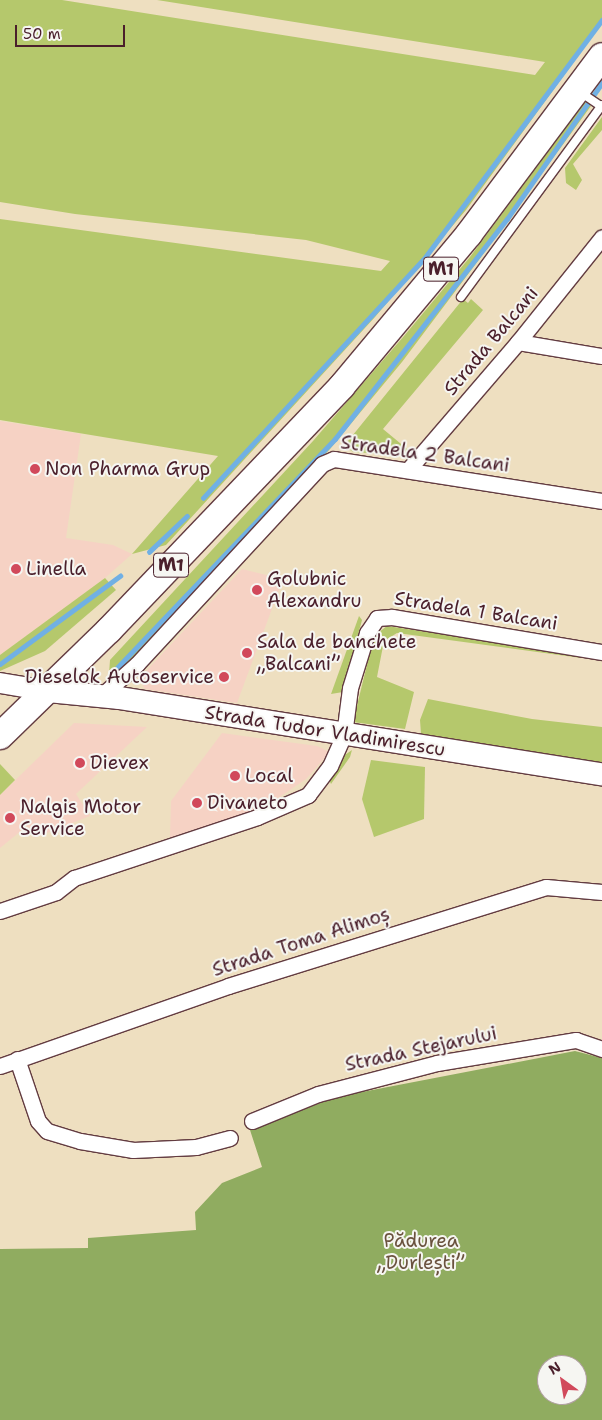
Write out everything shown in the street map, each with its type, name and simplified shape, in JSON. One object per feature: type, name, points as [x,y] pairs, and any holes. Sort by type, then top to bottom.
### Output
[{"type":"highway","name":"M1","points":[[0,736],[48,691],[294,438],[392,329],[475,227],[592,100],[602,56]]},
{"type":"main road","name":"Strada Tudor Vladimirescu","points":[[48,691],[101,696],[602,774]]},
{"type":"street","name":"Strada Balcani","points":[[408,470],[518,342],[602,237]]},
{"type":"street","points":[[518,342],[602,356]]},
{"type":"street","name":"Stradela 2 Balcani","points":[[101,696],[137,664],[322,464],[334,459],[602,500]]},
{"type":"street","name":"Stradela 1 Balcani","points":[[344,735],[345,706],[367,633],[377,618],[384,616],[602,652]]},
{"type":"street","points":[[0,683],[48,691]]},
{"type":"street","points":[[0,911],[56,892],[74,878],[297,801],[308,795],[320,782],[344,735]]},
{"type":"street","name":"Strada Toma Alimoș","points":[[0,1066],[228,986],[546,888],[602,892]]},
{"type":"street","name":"Strada Stejarului","points":[[252,1121],[318,1094],[437,1063],[576,1040],[602,1049]]},
{"type":"street","points":[[17,1059],[38,1121],[47,1131],[80,1141],[133,1150],[196,1147],[230,1138]]},
{"type":"lane","points":[[461,297],[592,100]]},
{"type":"shaded area","points":[[0,421],[81,434],[66,538],[113,545],[132,554],[105,578],[0,655]]},
{"type":"shaded area","points":[[242,569],[283,579],[237,703],[145,689],[137,676],[147,670]]},
{"type":"shaded area","points":[[74,723],[147,727],[76,794],[90,816],[34,838],[27,826],[0,848],[0,795]]},
{"type":"shaded area","points":[[222,733],[317,746],[330,752],[306,779],[259,811],[170,839],[171,801]]},
{"type":"green space","points":[[0,0],[62,0],[535,75],[545,62],[157,0],[602,0],[602,23],[466,210],[375,317],[166,545],[132,554],[218,456],[0,420],[0,219],[381,271],[390,261],[306,240],[75,214],[0,202]]},
{"type":"green space","points":[[585,102],[591,106],[478,261],[402,362],[330,449],[193,592],[131,661],[109,674],[110,660],[313,441],[470,257]]},
{"type":"green space","points":[[602,117],[602,130],[573,164],[582,180],[576,190],[566,183],[565,168]]},
{"type":"green space","points":[[463,299],[468,303],[471,299],[483,310],[383,429],[412,453],[395,455],[353,452],[344,446]]},
{"type":"green space","points":[[105,578],[116,590],[45,651],[0,671],[0,655]]},
{"type":"green space","points":[[359,616],[362,620],[343,692],[331,694]]},
{"type":"green space","points":[[387,626],[581,655],[581,658],[397,633],[384,641],[377,677],[414,692],[405,729],[353,722],[374,636]]},
{"type":"green space","points":[[428,699],[532,719],[602,727],[602,763],[421,734],[420,720]]},
{"type":"green space","points":[[352,750],[350,757],[331,784],[328,777],[339,759]]},
{"type":"green space","points":[[371,760],[425,767],[424,819],[374,837],[362,799]]},
{"type":"green space","points":[[0,764],[15,780],[0,795]]},
{"type":"green space","name":"Pădurea „Durlești”","points":[[575,1051],[602,1058],[602,1420],[0,1420],[0,1249],[88,1248],[88,1238],[196,1230],[195,1212],[222,1183],[262,1167],[250,1130],[336,1097]]},
{"type":"waterway","points":[[203,498],[423,260],[602,20]]},
{"type":"waterway","points":[[112,673],[335,439],[507,219],[602,83]]},
{"type":"waterway","points":[[149,552],[187,516]]},
{"type":"waterway","points":[[0,664],[120,576]]},
{"type":"place","name":"Non Pharma Grup","points":[[35,469]]},
{"type":"place","name":"Linella","points":[[16,569]]},
{"type":"place","name":"Golubnic Alexandru","points":[[257,590]]},
{"type":"place","name":"Sala de banchete „Balcani”","points":[[247,653]]},
{"type":"place","name":"Dieselok Autoservice","points":[[224,677]]},
{"type":"place","name":"Dievex","points":[[80,763]]},
{"type":"place","name":"Local","points":[[235,776]]},
{"type":"place","name":"Divaneto","points":[[197,803]]},
{"type":"place","name":"Nalgis Motor Service","points":[[10,818]]}]
